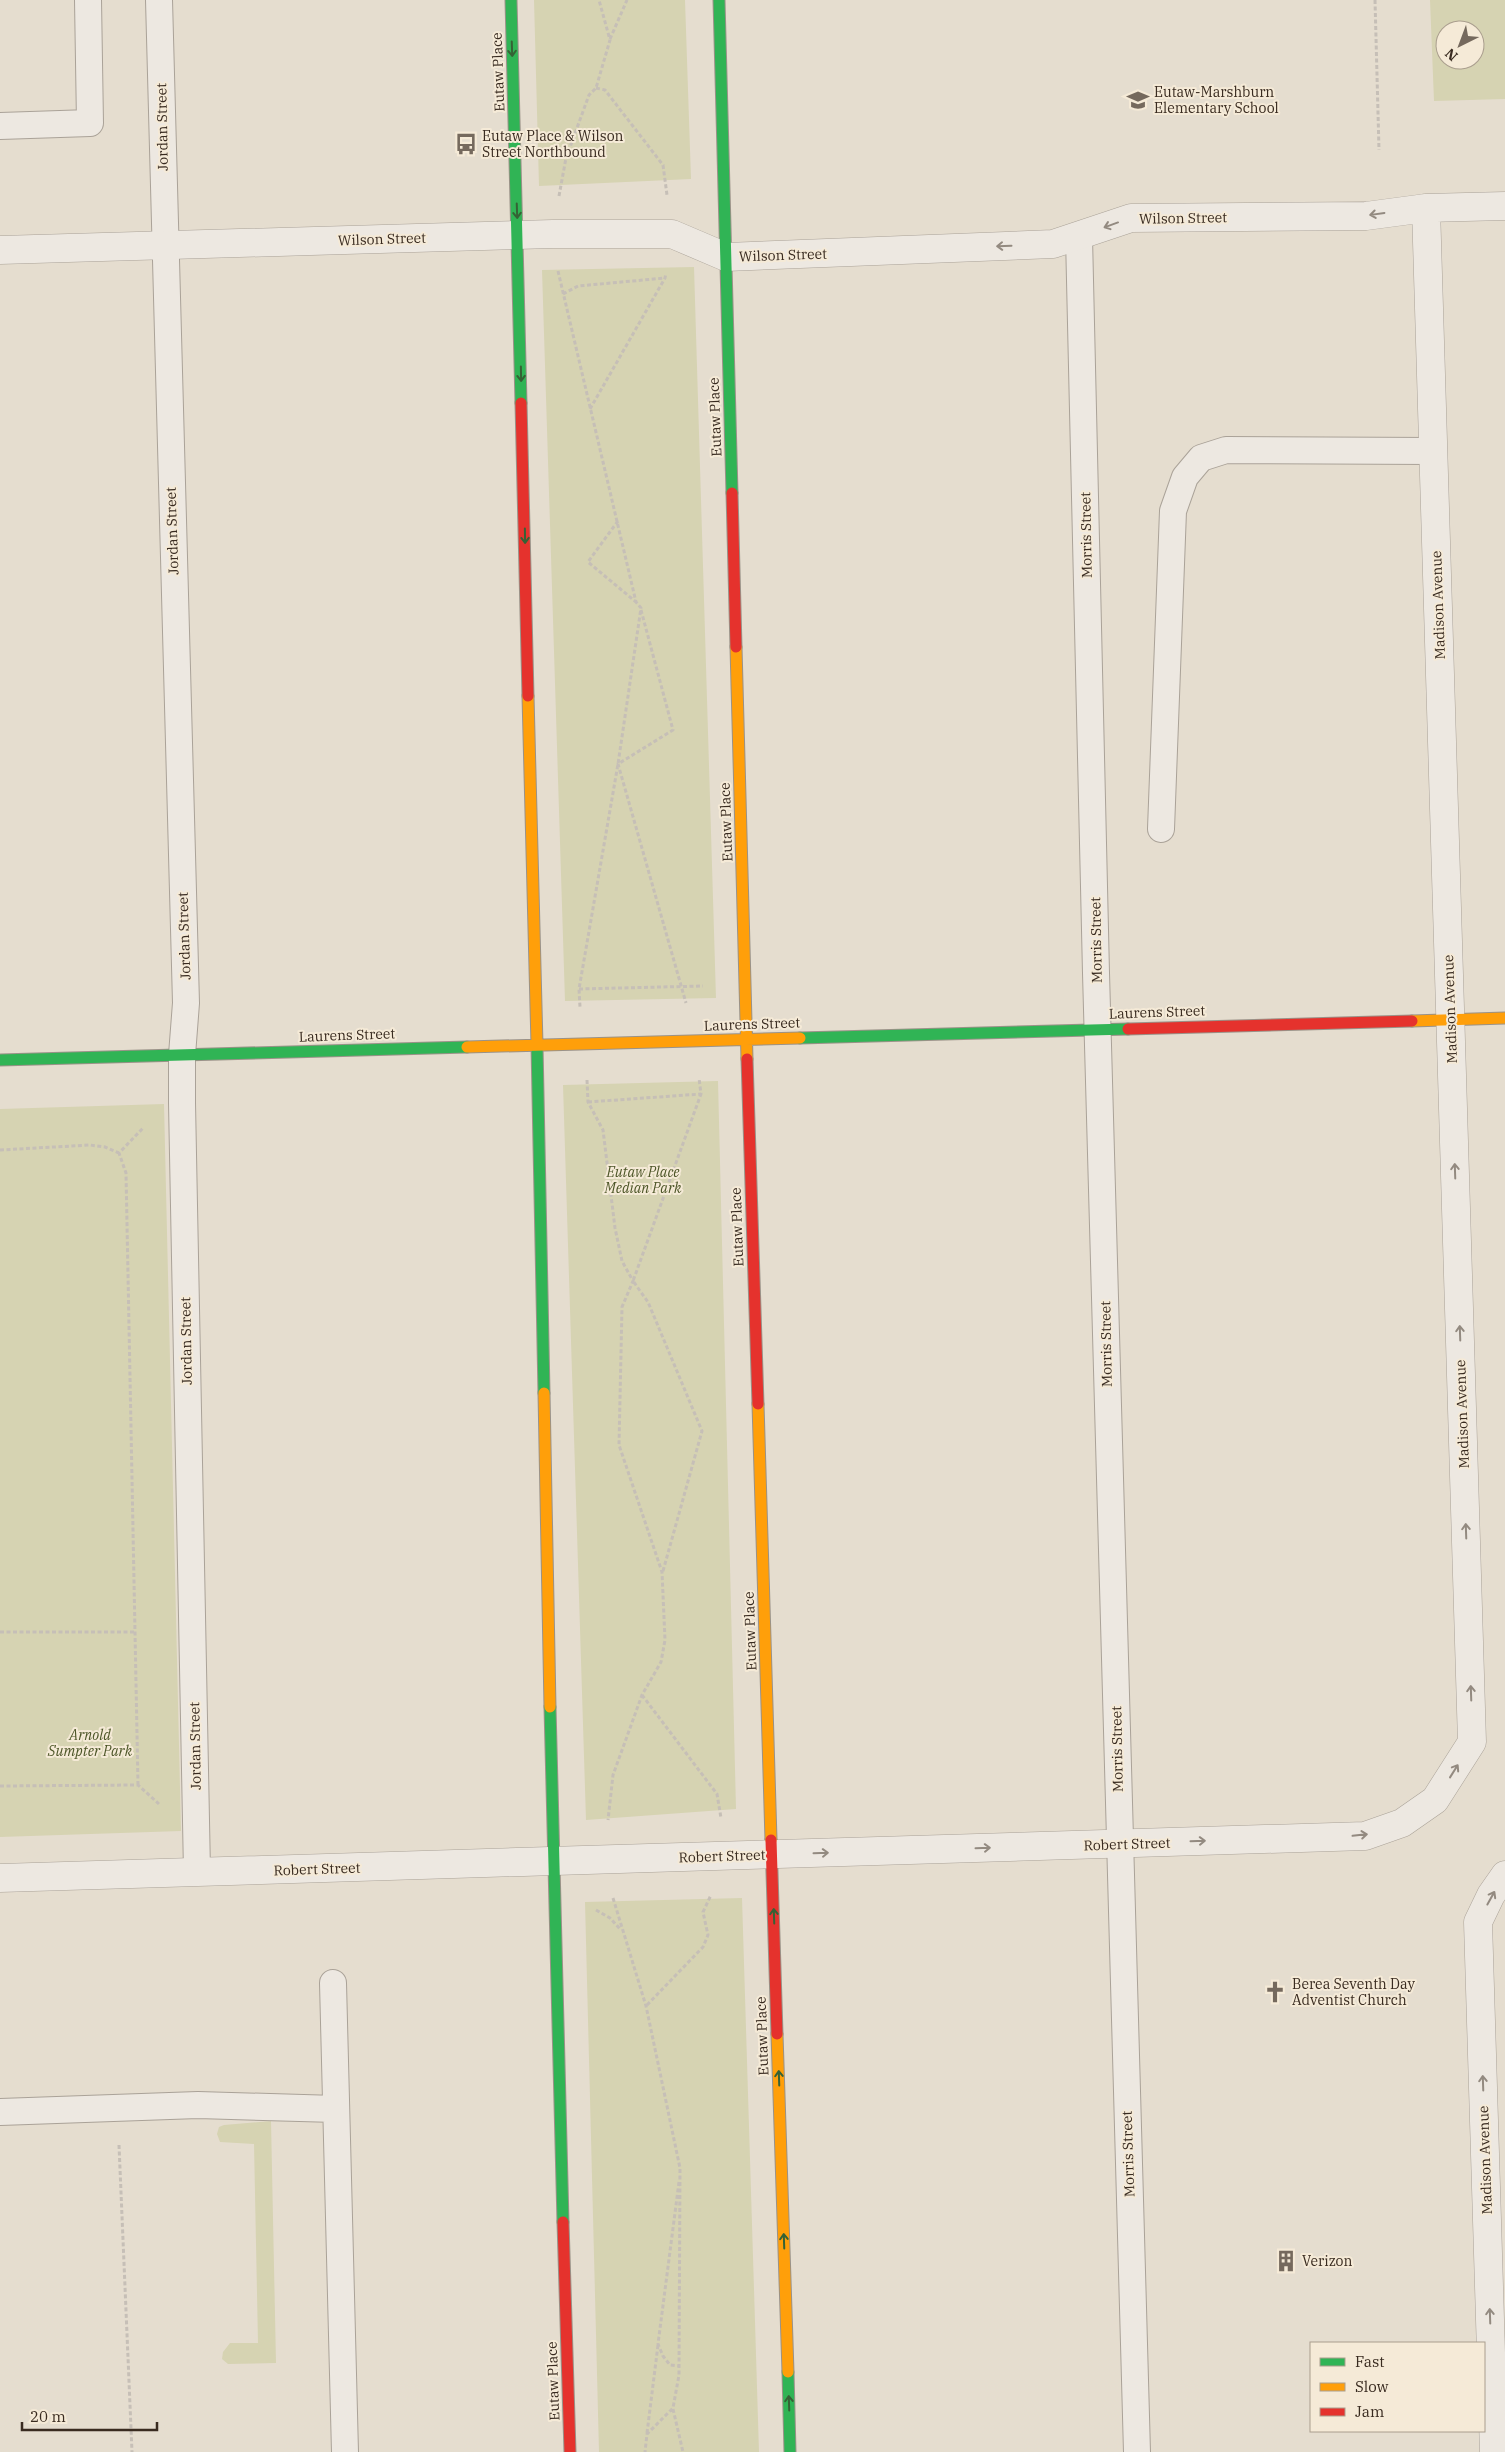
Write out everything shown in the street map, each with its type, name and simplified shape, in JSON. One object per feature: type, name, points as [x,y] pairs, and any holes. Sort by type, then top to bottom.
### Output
[{"type":"street","name":"Eutaw Place","points":[[511,0],[537,1045],[553,1861],[570,2452]]},
{"type":"street","name":"Eutaw Place","points":[[719,0],[747,1039],[790,2452]]},
{"type":"street","name":"Wilson Street","points":[[0,250],[553,234],[672,234],[726,257],[1053,244],[1079,237],[1131,218],[1366,216],[1426,208],[1505,206]]},
{"type":"street","name":"Madison Avenue","points":[[1426,208],[1472,1742],[1435,1800]]},
{"type":"street","name":"Laurens Street","points":[[0,1060],[1505,1018]]},
{"type":"street","name":"Robert Street","points":[[0,1878],[1365,1836],[1402,1823],[1435,1800]]},
{"type":"street","name":"Madison Avenue","points":[[1494,2452],[1478,1922],[1491,1895],[1505,1875]]},
{"type":"lane","points":[[0,126],[90,123],[88,0]]},
{"type":"lane","name":"Jordan Street","points":[[159,0],[164,245],[186,1003],[182,1055],[197,1872]]},
{"type":"lane","name":"Morris Street","points":[[1079,237],[1119,1844],[1137,2452]]},
{"type":"lane","points":[[1161,829],[1173,511],[1185,477],[1201,458],[1226,450],[1433,451]]},
{"type":"lane","points":[[333,1983],[345,2452]]},
{"type":"lane","points":[[0,2112],[198,2105],[336,2109]]},
{"type":"path","points":[[599,0],[610,40]]},
{"type":"path","points":[[627,0],[610,40],[596,88],[589,95],[566,158],[553,234],[563,294],[636,602]]},
{"type":"path","points":[[1375,0],[1380,150]]},
{"type":"path","points":[[563,294],[578,286],[665,278]]},
{"type":"path","points":[[618,521],[588,562],[641,608],[674,730],[618,764]]},
{"type":"path","points":[[641,608],[618,764],[579,989],[588,1102],[603,1130],[615,1228],[622,1261],[648,1302],[702,1431],[662,1572]]},
{"type":"path","points":[[618,764],[683,988],[695,1040],[701,1094],[622,1307],[619,1445],[662,1572],[665,1640],[660,1662],[642,1695],[613,1775],[604,1860],[622,1930],[646,2006],[680,2168],[679,2366],[673,2408],[683,2452]]},
{"type":"path","points":[[579,989],[683,988],[703,986]]},
{"type":"path","points":[[588,1102],[701,1094]]},
{"type":"path","points":[[119,1153],[145,1126]]},
{"type":"path","points":[[0,1150],[90,1145],[105,1147],[119,1153],[126,1173],[138,1785]]},
{"type":"path","points":[[0,1632],[136,1632]]},
{"type":"path","points":[[0,1786],[138,1785],[164,1808]]},
{"type":"path","points":[[596,1910],[610,1918],[622,1930]]},
{"type":"path","points":[[119,2144],[132,2452]]},
{"type":"path","points":[[645,2452],[680,2168]]},
{"type":"path","points":[[658,2344],[663,2356],[670,2365],[679,2366]]},
{"type":"path","points":[[647,2434],[673,2408]]},
{"type":"green space","points":[[534,0],[685,0],[691,179],[539,186]]},
{"type":"green space","points":[[1430,0],[1505,0],[1505,99],[1434,101]]},
{"type":"green space","points":[[694,267],[716,998],[565,1001],[542,270]]},
{"type":"green space","name":"Eutaw Place Median Park","points":[[718,1081],[736,1809],[586,1820],[563,1085]]},
{"type":"green space","name":"Arnold Sumpter Park","points":[[164,1104],[181,1831],[0,1837],[0,1109]]},
{"type":"green space","points":[[742,1898],[759,2452],[599,2452],[585,1902]]},
{"type":"green space","points":[[271,2121],[276,2363],[228,2364],[222,2359],[223,2352],[230,2343],[258,2343],[254,2144],[220,2142],[217,2134],[219,2127],[224,2125]]},
{"type":"traffic: fast","points":[[511,0],[521,403]]},
{"type":"traffic: fast","points":[[719,0],[732,493]]},
{"type":"traffic: fast","points":[[800,1038],[1128,1029]]},
{"type":"traffic: fast","points":[[537,1045],[544,1393]]},
{"type":"traffic: fast","points":[[0,1060],[467,1047]]},
{"type":"traffic: fast","points":[[550,1707],[563,2222]]},
{"type":"traffic: fast","points":[[788,2372],[790,2452]]},
{"type":"traffic: slow","points":[[736,647],[747,1059]]},
{"type":"traffic: slow","points":[[528,696],[537,1045]]},
{"type":"traffic: slow","points":[[1412,1021],[1505,1018]]},
{"type":"traffic: slow","points":[[467,1047],[800,1038]]},
{"type":"traffic: slow","points":[[544,1393],[550,1707]]},
{"type":"traffic: slow","points":[[758,1404],[771,1840]]},
{"type":"traffic: slow","points":[[777,2034],[788,2372]]},
{"type":"traffic: jam","points":[[521,403],[528,696]]},
{"type":"traffic: jam","points":[[732,493],[736,647]]},
{"type":"traffic: jam","points":[[1128,1029],[1412,1021]]},
{"type":"traffic: jam","points":[[747,1059],[758,1404]]},
{"type":"traffic: jam","points":[[771,1840],[777,2034]]},
{"type":"traffic: jam","points":[[563,2222],[570,2452]]},
{"type":"place","name":"Eutaw-Marshburn Elementary School","points":[[1138,100]]},
{"type":"place","name":"Eutaw Place & Wilson Street Northbound","points":[[466,144]]},
{"type":"place","name":"Berea Seventh Day Adventist Church","points":[[1275,1992]]},
{"type":"place","name":"Verizon","points":[[1286,2261]]}]
